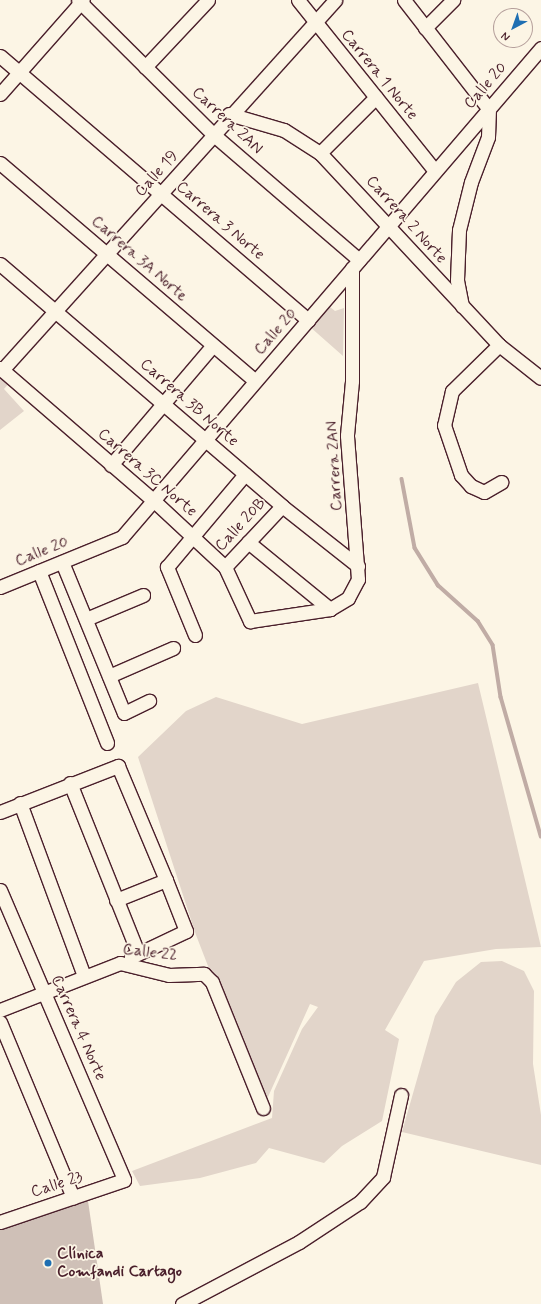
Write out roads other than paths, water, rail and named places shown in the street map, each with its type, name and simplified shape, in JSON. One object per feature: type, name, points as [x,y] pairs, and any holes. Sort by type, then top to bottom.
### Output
[{"type":"street","name":"Carrera 1 Norte","points":[[298,0],[313,21],[435,171]]},
{"type":"street","name":"Calle 19","points":[[1,369],[215,136],[229,114],[313,21],[334,0]]},
{"type":"street","points":[[404,0],[489,109],[488,136],[471,182],[459,230],[457,280],[462,307]]},
{"type":"street","points":[[425,28],[453,0]]},
{"type":"street","points":[[0,94],[20,73],[81,1]]},
{"type":"street","name":"Carrera 2AN","points":[[81,1],[215,136],[356,264],[352,381],[347,435],[358,579],[348,598],[330,609]]},
{"type":"street","points":[[145,67],[206,1]]},
{"type":"street","name":"Calle 20","points":[[0,587],[122,538],[541,48]]},
{"type":"street","name":"Carrera 3 Norte","points":[[0,56],[162,193],[308,320]]},
{"type":"street","points":[[320,153],[376,97]]},
{"type":"street","name":"Carrera 2 Norte","points":[[229,114],[284,130],[320,153],[499,345],[541,378]]},
{"type":"street","name":"Carrera 3A Norte","points":[[0,163],[255,381]]},
{"type":"street","name":"Carrera 3B Norte","points":[[0,264],[282,506],[358,566]]},
{"type":"street","points":[[111,465],[162,403],[213,345]]},
{"type":"street","points":[[499,345],[452,391],[444,425],[461,475],[471,486],[484,492],[501,482]]},
{"type":"street","name":"Carrera 3C Norte","points":[[1,369],[153,500],[225,567],[250,621],[330,609]]},
{"type":"street","points":[[194,635],[167,567],[245,474]]},
{"type":"street","name":"Calle 20B","points":[[225,567],[282,506]]},
{"type":"street","points":[[248,542],[330,609]]},
{"type":"street","points":[[62,562],[124,713],[149,701]]},
{"type":"street","points":[[39,571],[107,744]]},
{"type":"street","points":[[86,619],[143,595]]},
{"type":"street","points":[[109,676],[174,648]]},
{"type":"street","points":[[0,812],[70,783],[118,766],[186,931],[120,963]]},
{"type":"street","points":[[70,783],[138,953]]},
{"type":"street","points":[[20,803],[84,976]]},
{"type":"street","points":[[116,900],[166,880]]},
{"type":"street","name":"Carrera 4 Norte","points":[[0,890],[124,1180]]},
{"type":"street","name":"Calle 22","points":[[0,1010],[43,991],[120,963],[169,975],[196,972],[207,977],[263,1108]]},
{"type":"street","points":[[0,1022],[73,1197]]},
{"type":"street","points":[[182,1304],[299,1242],[360,1202],[383,1177],[401,1095]]},
{"type":"street","name":"Calle 23","points":[[0,1222],[124,1180]]},
{"type":"waterway","points":[[402,479],[415,548],[438,585],[478,621],[493,645],[501,697],[541,836]]},
{"type":"place","name":"Clínica Comfandi Cartago","points":[[48,1263]]}]
